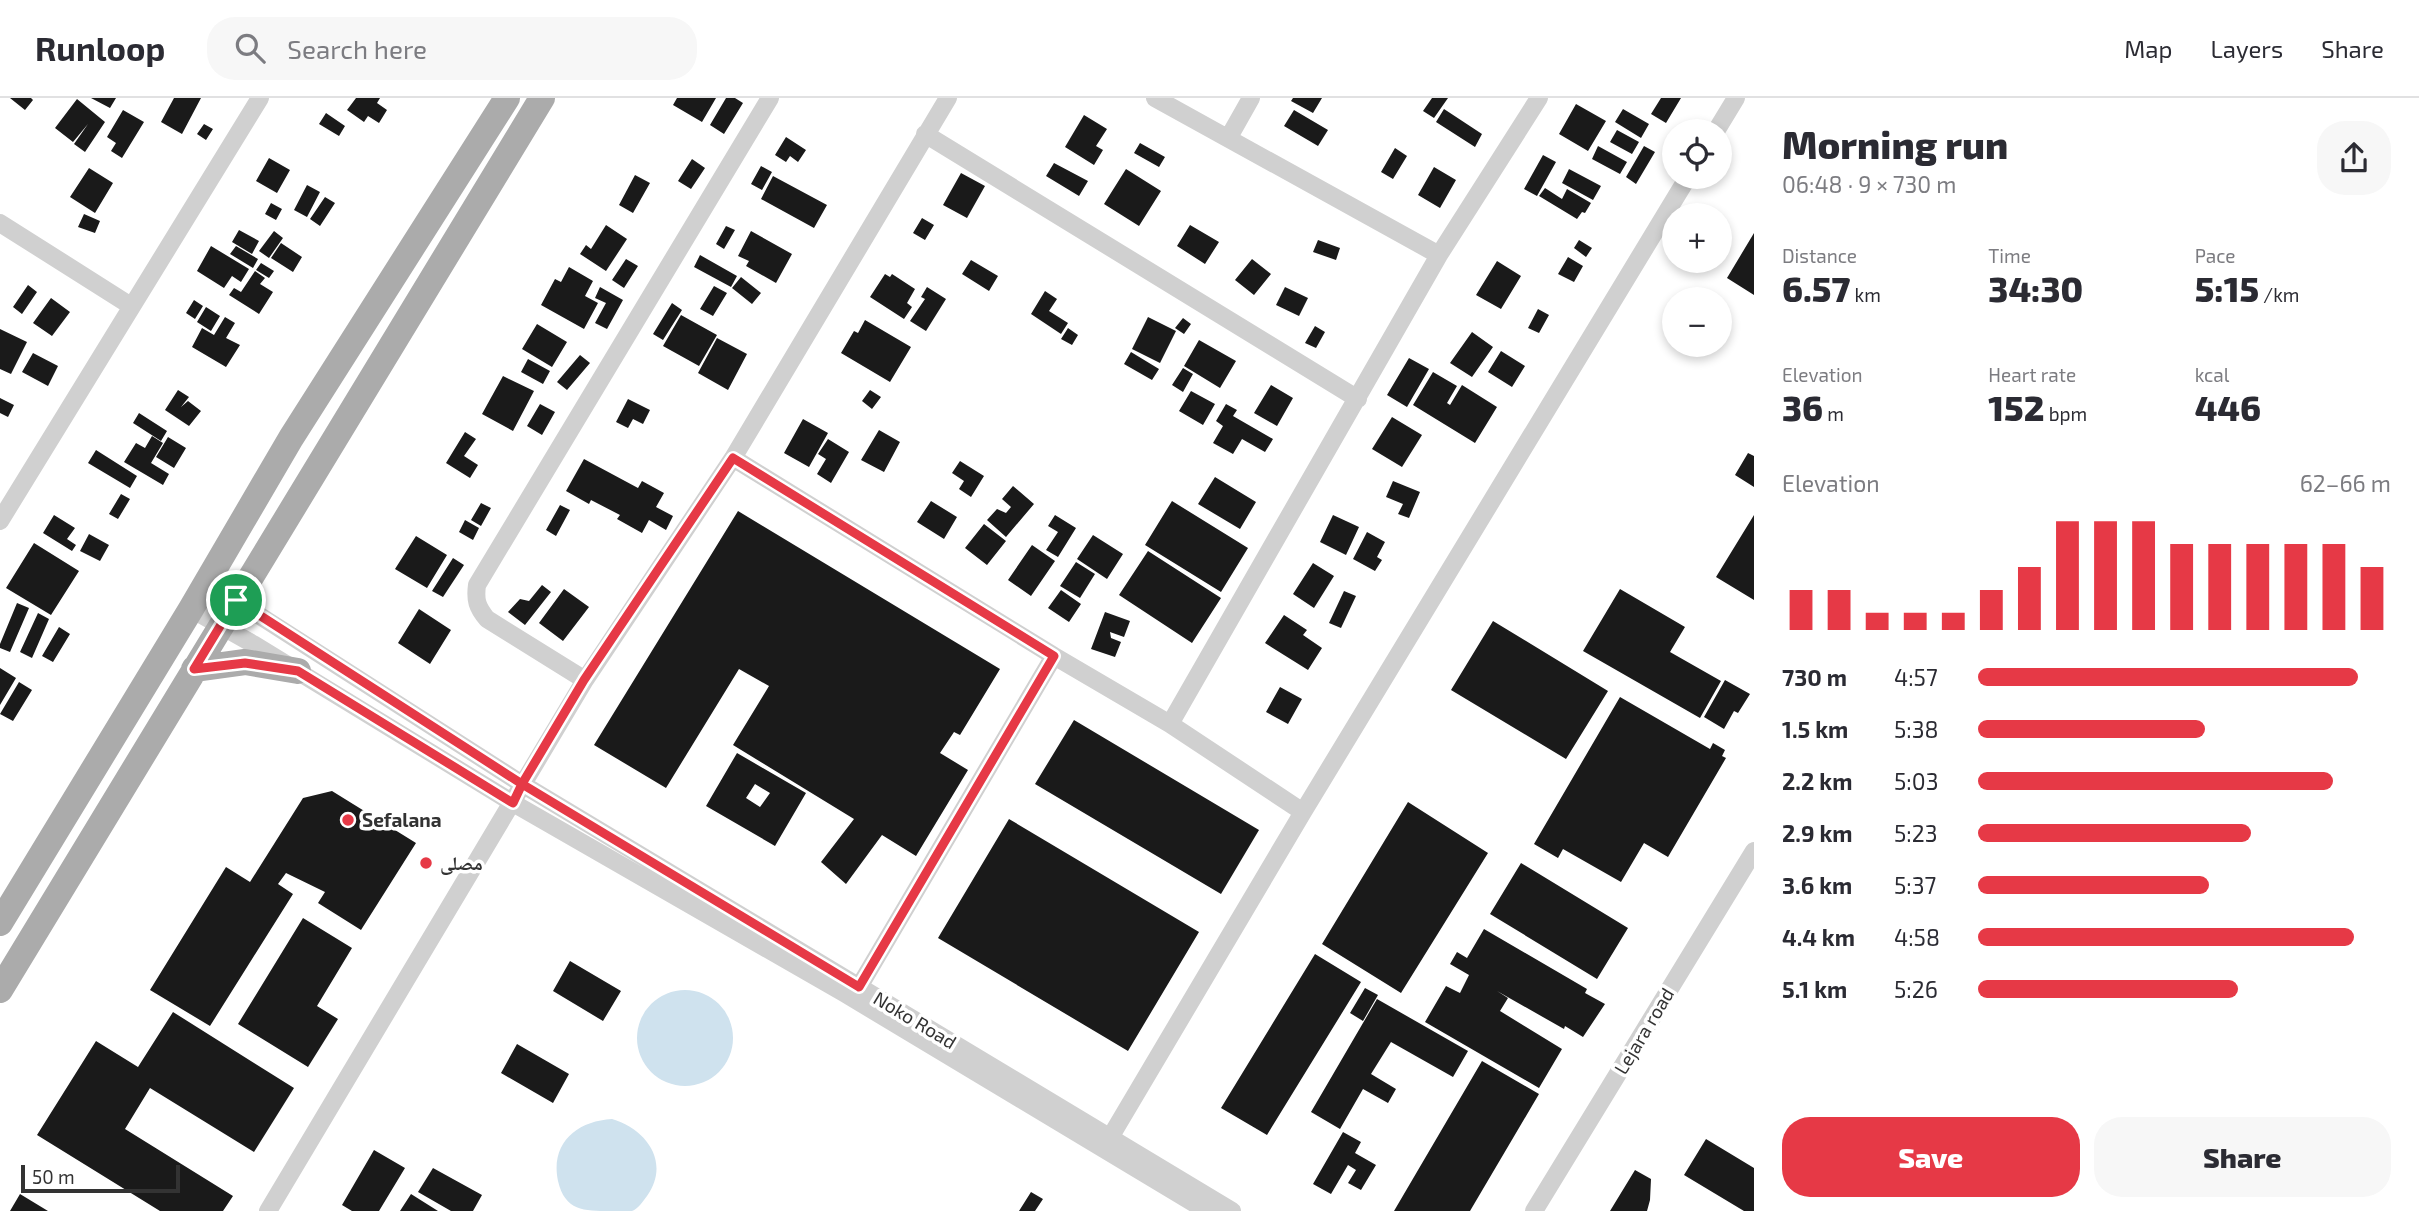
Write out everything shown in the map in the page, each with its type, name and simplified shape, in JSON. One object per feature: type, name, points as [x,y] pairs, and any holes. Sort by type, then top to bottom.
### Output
[{"type":"main road","points":[[0,923],[191,609],[291,438],[507,98]]},
{"type":"main road","points":[[0,990],[542,98]]},
{"type":"main road","points":[[194,669],[245,663],[298,671]]},
{"type":"street","points":[[0,521],[260,98]]},
{"type":"street","points":[[584,680],[487,619],[479,610],[475,598],[477,585],[770,98]]},
{"type":"street","points":[[268,1211],[584,680],[733,458],[948,98]]},
{"type":"street","points":[[1156,98],[1439,255]]},
{"type":"street","points":[[1228,137],[1251,98]]},
{"type":"street","points":[[1170,724],[1439,255],[1539,98]]},
{"type":"street","points":[[1723,119],[1736,98]]},
{"type":"street","points":[[926,134],[1358,399]]},
{"type":"street","points":[[1111,1136],[1303,812],[1681,189]]},
{"type":"street","points":[[0,223],[131,306]]},
{"type":"street","points":[[733,458],[1054,656],[1170,724],[1303,812]]},
{"type":"street","name":"Noko Road","points":[[207,582],[522,784],[1232,1211]]},
{"type":"street","points":[[191,609],[298,671],[513,803],[844,993],[1206,1211]]},
{"type":"street","points":[[859,987],[1054,656]]},
{"type":"street","name":"Lejara road","points":[[1534,1211],[1754,851]]},
{"type":"water","points":[[676,990],[694,990],[712,998],[725,1011],[733,1029],[730,1057],[712,1078],[694,1086],[676,1086],[658,1078],[645,1065],[637,1047],[637,1029],[645,1011],[658,998]]},
{"type":"water","points":[[612,1119],[635,1130],[651,1148],[655,1159],[654,1183],[647,1196],[632,1211],[592,1211],[577,1207],[565,1198],[558,1181],[558,1156],[562,1145],[577,1129]]},
{"type":"building","points":[[10,98],[31,98],[33,100],[25,110]]},
{"type":"building","points":[[91,98],[116,98],[110,108]]},
{"type":"building","points":[[174,98],[201,98],[182,134],[161,122]]},
{"type":"building","points":[[356,98],[380,98],[377,103],[387,110],[379,123],[368,116],[364,122],[347,110]]},
{"type":"building","points":[[677,98],[716,98],[702,122],[673,105]]},
{"type":"building","points":[[726,98],[735,98],[743,103],[724,134],[710,125]]},
{"type":"building","points":[[1293,98],[1322,98],[1313,113],[1291,101]]},
{"type":"building","points":[[1432,98],[1448,98],[1434,118],[1423,111]]},
{"type":"building","points":[[1661,98],[1681,98],[1668,119],[1662,121],[1651,114]]},
{"type":"building","points":[[77,99],[105,122],[85,152],[74,144],[88,124],[73,142],[55,128]]},
{"type":"building","points":[[1576,104],[1606,121],[1588,151],[1559,134]]},
{"type":"building","points":[[1444,109],[1482,134],[1475,147],[1436,122]]},
{"type":"building","points":[[1623,109],[1649,124],[1641,138],[1615,122]]},
{"type":"building","points":[[123,110],[144,122],[122,158],[111,151],[116,143],[107,137]]},
{"type":"building","points":[[1294,110],[1328,130],[1318,146],[1284,126]]},
{"type":"building","points":[[326,113],[345,126],[339,136],[319,124]]},
{"type":"building","points":[[1084,115],[1107,129],[1096,146],[1103,150],[1094,165],[1065,147]]},
{"type":"building","points":[[204,124],[213,129],[206,140],[197,134]]},
{"type":"building","points":[[1617,130],[1639,142],[1632,154],[1610,142]]},
{"type":"building","points":[[786,137],[806,150],[798,162],[790,156],[786,162],[775,155]]},
{"type":"building","points":[[1140,143],[1165,157],[1159,167],[1134,153]]},
{"type":"building","points":[[1598,146],[1627,162],[1620,174],[1592,159]]},
{"type":"building","points":[[1644,146],[1655,152],[1636,184],[1626,177]]},
{"type":"building","points":[[1395,148],[1407,156],[1393,179],[1381,172]]},
{"type":"building","points":[[1543,155],[1556,162],[1537,196],[1524,189]]},
{"type":"building","points":[[269,158],[290,170],[277,193],[256,181]]},
{"type":"building","points":[[692,159],[705,168],[691,189],[678,181]]},
{"type":"building","points":[[1054,163],[1088,181],[1079,196],[1046,176]]},
{"type":"building","points":[[761,166],[772,172],[762,190],[751,184]]},
{"type":"building","points":[[1434,167],[1456,180],[1440,208],[1418,195]]},
{"type":"building","points":[[89,168],[113,183],[95,213],[70,197]]},
{"type":"building","points":[[1126,169],[1161,191],[1139,226],[1104,204]]},
{"type":"building","points":[[1569,169],[1601,186],[1593,200],[1562,183]]},
{"type":"building","points":[[961,173],[985,186],[967,218],[943,205]]},
{"type":"building","points":[[635,175],[650,183],[633,213],[619,205]]},
{"type":"building","points":[[773,176],[827,205],[814,228],[761,199]]},
{"type":"building","points":[[307,185],[320,192],[307,217],[294,210]]},
{"type":"building","points":[[1545,188],[1562,199],[1567,189],[1591,203],[1577,219],[1539,196]]},
{"type":"building","points":[[325,197],[335,203],[320,226],[310,219]]},
{"type":"building","points":[[271,203],[282,209],[276,220],[265,214]]},
{"type":"building","points":[[84,214],[100,221],[95,233],[78,227]]},
{"type":"building","points":[[922,218],[934,225],[925,240],[913,233]]},
{"type":"building","points":[[606,225],[627,239],[606,271],[580,254],[586,245],[591,249]]},
{"type":"building","points":[[1190,225],[1219,242],[1205,264],[1177,246]]},
{"type":"building","points":[[726,226],[735,230],[724,249],[716,244]]},
{"type":"building","points":[[239,230],[259,241],[252,254],[232,242]]},
{"type":"building","points":[[274,231],[283,238],[269,258],[259,251]]},
{"type":"building","points":[[751,231],[792,254],[776,283],[746,266],[749,261],[738,256]]},
{"type":"building","points":[[1754,233],[1754,295],[1727,278]]},
{"type":"building","points":[[1318,240],[1340,248],[1336,260],[1313,252]]},
{"type":"building","points":[[1579,240],[1592,248],[1586,257],[1574,248]]},
{"type":"building","points":[[281,243],[302,257],[293,272],[271,258]]},
{"type":"building","points":[[211,246],[249,269],[241,282],[232,276],[224,288],[197,271]]},
{"type":"building","points":[[236,246],[258,259],[253,268],[230,254]]},
{"type":"building","points":[[700,255],[737,276],[731,287],[694,267]]},
{"type":"building","points":[[1568,257],[1583,266],[1574,282],[1558,274]]},
{"type":"building","points":[[626,259],[638,266],[624,288],[612,280]]},
{"type":"building","points":[[1252,259],[1271,274],[1254,295],[1235,280]]},
{"type":"building","points":[[971,260],[998,276],[989,291],[962,274]]},
{"type":"building","points":[[1497,261],[1521,276],[1501,309],[1476,295]]},
{"type":"building","points":[[261,263],[274,271],[269,278],[256,270]]},
{"type":"building","points":[[569,267],[593,281],[585,296],[598,303],[584,329],[541,305],[555,279],[561,282]]},
{"type":"building","points":[[255,271],[265,278],[260,284],[273,292],[259,314],[229,295],[234,288],[241,292]]},
{"type":"building","points":[[885,274],[890,277],[892,274],[915,289],[907,303],[912,307],[904,319],[870,297]]},
{"type":"building","points":[[741,277],[761,293],[752,304],[732,288]]},
{"type":"building","points":[[28,285],[37,292],[22,314],[13,307]]},
{"type":"building","points":[[714,286],[727,293],[713,316],[700,309]]},
{"type":"building","points":[[600,287],[623,300],[607,329],[595,323],[606,303],[595,298]]},
{"type":"building","points":[[927,287],[946,299],[926,331],[910,321],[925,299],[921,297]]},
{"type":"building","points":[[1285,287],[1308,298],[1299,316],[1276,305]]},
{"type":"building","points":[[1045,291],[1057,299],[1049,311],[1068,323],[1061,334],[1031,314]]},
{"type":"building","points":[[51,298],[70,312],[52,336],[33,323]]},
{"type":"building","points":[[194,300],[203,306],[195,319],[186,313]]},
{"type":"building","points":[[672,303],[682,310],[663,340],[653,334]]},
{"type":"building","points":[[206,307],[220,316],[211,331],[197,322]]},
{"type":"building","points":[[1538,309],[1549,315],[1539,333],[1528,328]]},
{"type":"building","points":[[681,315],[717,335],[699,366],[663,346]]},
{"type":"building","points":[[225,317],[235,323],[226,338],[240,345],[226,367],[192,347],[202,328],[214,335]]},
{"type":"building","points":[[1148,317],[1176,331],[1160,363],[1132,349]]},
{"type":"building","points":[[1183,318],[1191,324],[1184,334],[1175,328]]},
{"type":"building","points":[[865,320],[911,347],[890,382],[841,353],[854,331],[858,333]]},
{"type":"building","points":[[537,324],[567,342],[552,367],[522,349]]},
{"type":"building","points":[[1315,326],[1325,332],[1316,348],[1305,343]]},
{"type":"building","points":[[1068,328],[1078,335],[1072,345],[1061,339]]},
{"type":"building","points":[[0,329],[27,342],[11,374],[0,369]]},
{"type":"building","points":[[1472,332],[1493,347],[1472,377],[1450,363]]},
{"type":"building","points":[[717,338],[747,354],[728,390],[698,373]]},
{"type":"building","points":[[1199,340],[1236,361],[1220,388],[1184,366]]},
{"type":"building","points":[[1501,351],[1525,366],[1512,387],[1488,372]]},
{"type":"building","points":[[1131,352],[1159,369],[1152,380],[1124,364]]},
{"type":"building","points":[[33,353],[58,366],[48,386],[22,372]]},
{"type":"building","points":[[580,355],[590,363],[567,390],[557,382]]},
{"type":"building","points":[[1409,358],[1429,369],[1407,407],[1387,395]]},
{"type":"building","points":[[528,359],[550,371],[543,384],[521,372]]},
{"type":"building","points":[[1183,368],[1193,374],[1183,392],[1172,385]]},
{"type":"building","points":[[1433,372],[1457,386],[1447,403],[1450,405],[1462,385],[1497,407],[1475,443],[1413,405]]},
{"type":"building","points":[[503,376],[534,391],[513,431],[482,414]]},
{"type":"building","points":[[1271,385],[1293,398],[1277,426],[1254,413]]},
{"type":"building","points":[[178,390],[189,397],[181,407],[188,401],[201,411],[189,426],[165,410]]},
{"type":"building","points":[[870,390],[881,397],[872,409],[862,401]]},
{"type":"building","points":[[1191,391],[1215,404],[1203,425],[1179,411]]},
{"type":"building","points":[[0,398],[14,405],[8,417],[0,413]]},
{"type":"building","points":[[628,399],[650,410],[643,424],[633,419],[628,428],[616,422]]},
{"type":"building","points":[[540,404],[555,412],[542,435],[527,426]]},
{"type":"building","points":[[1226,404],[1237,410],[1233,416],[1273,439],[1265,452],[1242,439],[1233,454],[1213,443],[1223,426],[1216,421]]},
{"type":"building","points":[[139,413],[167,431],[161,441],[133,423]]},
{"type":"building","points":[[1392,417],[1422,435],[1402,467],[1372,449]]},
{"type":"building","points":[[803,419],[828,433],[809,467],[784,453]]},
{"type":"building","points":[[879,430],[900,442],[884,472],[861,460]]},
{"type":"building","points":[[465,432],[476,439],[464,456],[478,465],[470,478],[446,463]]},
{"type":"building","points":[[152,436],[163,443],[151,463],[169,474],[163,485],[124,462],[136,443],[145,448]]},
{"type":"building","points":[[168,437],[186,448],[174,468],[156,457]]},
{"type":"building","points":[[828,439],[849,452],[831,483],[817,474],[826,459],[818,454]]},
{"type":"building","points":[[96,450],[137,476],[130,488],[88,463]]},
{"type":"building","points":[[1748,453],[1754,456],[1754,487],[1735,475]]},
{"type":"building","points":[[584,459],[638,488],[642,481],[664,493],[656,507],[673,516],[666,530],[649,520],[642,533],[617,519],[620,515],[591,500],[589,504],[566,491]]},
{"type":"building","points":[[960,461],[984,476],[971,497],[959,489],[964,481],[952,473]]},
{"type":"building","points":[[1215,477],[1256,502],[1240,529],[1198,504]]},
{"type":"building","points":[[1393,481],[1420,492],[1409,518],[1398,514],[1403,504],[1386,497]]},
{"type":"building","points":[[1013,486],[1034,504],[1006,537],[987,520],[997,509],[1006,513],[1011,507],[1002,499]]},
{"type":"building","points":[[121,494],[130,499],[118,519],[109,514]]},
{"type":"building","points":[[931,501],[957,517],[944,539],[917,522]]},
{"type":"building","points":[[1172,501],[1248,548],[1221,592],[1145,545]]},
{"type":"building","points":[[481,503],[491,508],[481,526],[471,520]]},
{"type":"building","points":[[560,505],[570,510],[556,536],[546,530]]},
{"type":"building","points":[[738,511],[1000,669],[960,735],[954,732],[940,753],[968,770],[916,856],[882,835],[846,884],[821,862],[854,819],[733,745],[769,686],[739,669],[666,788],[594,745]]},
{"type":"building","points":[[54,515],[75,528],[67,539],[76,545],[72,551],[43,533]]},
{"type":"building","points":[[1055,515],[1076,528],[1058,557],[1046,550],[1058,532],[1048,526]]},
{"type":"building","points":[[1333,515],[1359,527],[1346,555],[1320,542]]},
{"type":"building","points":[[1754,515],[1754,600],[1716,577]]},
{"type":"building","points":[[465,520],[479,528],[473,540],[459,532]]},
{"type":"building","points":[[984,524],[1006,541],[987,565],[965,548]]},
{"type":"building","points":[[1367,532],[1385,542],[1377,557],[1382,560],[1375,571],[1353,559]]},
{"type":"building","points":[[89,534],[109,545],[100,561],[80,551]]},
{"type":"building","points":[[1093,535],[1123,554],[1107,579],[1077,559]]},
{"type":"building","points":[[416,536],[447,555],[427,588],[395,569]]},
{"type":"building","points":[[34,543],[79,571],[51,615],[6,588]]},
{"type":"building","points":[[1032,545],[1055,561],[1031,596],[1008,580]]},
{"type":"building","points":[[1148,551],[1221,598],[1192,643],[1119,595]]},
{"type":"building","points":[[453,558],[464,565],[443,597],[432,591]]},
{"type":"building","points":[[1076,562],[1095,574],[1080,598],[1060,586]]},
{"type":"building","points":[[1313,563],[1334,576],[1314,608],[1293,594]]},
{"type":"building","points":[[542,585],[551,592],[525,625],[508,612],[520,599],[529,601]]},
{"type":"building","points":[[564,589],[589,607],[563,641],[539,623]]},
{"type":"building","points":[[1620,589],[1685,627],[1670,652],[1721,681],[1700,718],[1583,651]]},
{"type":"building","points":[[1061,590],[1081,604],[1069,622],[1048,608]]},
{"type":"building","points":[[1344,591],[1356,596],[1341,628],[1329,623]]},
{"type":"building","points":[[17,603],[29,608],[10,652],[0,648],[0,644]]},
{"type":"building","points":[[419,609],[451,630],[430,664],[398,643]]},
{"type":"building","points":[[1105,612],[1130,621],[1124,637],[1110,632],[1111,638],[1121,642],[1115,657],[1091,649]]},
{"type":"building","points":[[38,613],[49,619],[32,658],[20,652]]},
{"type":"building","points":[[1284,615],[1307,630],[1303,635],[1322,648],[1308,670],[1265,643]]},
{"type":"building","points":[[1493,621],[1608,691],[1566,759],[1451,690]]},
{"type":"building","points":[[59,627],[70,634],[53,662],[42,656]]},
{"type":"building","points":[[0,668],[16,678],[0,705]]},
{"type":"building","points":[[1725,680],[1750,694],[1738,713],[1734,711],[1724,729],[1704,717]]},
{"type":"building","points":[[19,682],[32,690],[13,721],[0,714]]},
{"type":"building","points":[[1280,687],[1302,699],[1288,724],[1266,712]]},
{"type":"building","points":[[1620,697],[1710,749],[1713,743],[1725,750],[1722,756],[1726,758],[1668,857],[1644,843],[1621,882],[1563,849],[1558,858],[1534,844]]},
{"type":"building","points":[[1074,720],[1259,830],[1221,894],[1035,784]]},
{"type":"building","points":[[737,753],[806,793],[775,846],[706,806]],"holes":[[[755,784],[770,793],[760,807],[746,798]]]},
{"type":"building","points":[[332,791],[416,843],[361,930],[318,903],[325,892],[286,873],[278,884],[293,894],[210,1026],[150,990],[226,867],[250,882],[303,798]]},
{"type":"building","points":[[1408,802],[1488,853],[1401,993],[1322,944]]},
{"type":"building","points":[[1009,819],[1199,932],[1128,1051],[938,938]]},
{"type":"building","points":[[1521,863],[1628,928],[1597,979],[1490,914]]},
{"type":"building","points":[[303,918],[352,948],[317,1006],[338,1019],[308,1067],[238,1024]]},
{"type":"building","points":[[1484,929],[1587,989],[1585,993],[1605,1004],[1583,1037],[1497,991],[1508,998],[1500,1011],[1562,1049],[1539,1088],[1425,1022],[1446,986],[1460,993],[1469,975],[1450,964],[1457,952],[1467,958]]},
{"type":"building","points":[[1315,954],[1361,982],[1267,1135],[1221,1108]]},
{"type":"building","points":[[570,961],[621,991],[603,1021],[553,991]]},
{"type":"building","points":[[1365,988],[1378,995],[1363,1021],[1350,1013]]},
{"type":"building","points":[[1377,999],[1468,1051],[1453,1077],[1391,1042],[1371,1074],[1396,1089],[1388,1103],[1363,1089],[1340,1129],[1311,1112]]},
{"type":"building","points":[[173,1012],[294,1088],[254,1152],[150,1088],[125,1129],[233,1196],[223,1211],[160,1211],[37,1135],[96,1041],[138,1067]]},
{"type":"building","points":[[517,1044],[569,1074],[553,1103],[501,1073]]},
{"type":"building","points":[[1482,1061],[1539,1094],[1470,1211],[1394,1211]]},
{"type":"building","points":[[1343,1132],[1361,1142],[1355,1153],[1376,1165],[1361,1190],[1348,1183],[1356,1170],[1348,1165],[1331,1194],[1313,1184]]},
{"type":"building","points":[[1706,1139],[1754,1168],[1754,1211],[1744,1211],[1684,1175]]},
{"type":"building","points":[[374,1150],[405,1168],[379,1211],[352,1211],[342,1205]]},
{"type":"building","points":[[433,1168],[482,1195],[473,1211],[451,1211],[418,1192]]},
{"type":"building","points":[[1635,1170],[1651,1179],[1647,1211],[1610,1211]]},
{"type":"building","points":[[1031,1192],[1043,1199],[1035,1211],[1019,1211]]},
{"type":"building","points":[[20,1194],[48,1211],[10,1211]]},
{"type":"building","points":[[411,1194],[438,1211],[400,1211]]},
{"type":"place","name":"Sefalana","points":[[348,820]]},
{"type":"place","name":"مصلى","points":[[426,863]]},
{"type":"route","points":[[236,600],[194,669],[233,663],[257,663],[298,671],[513,803],[522,784],[584,680],[733,458],[1054,656],[859,987],[522,784],[236,600]]}]
